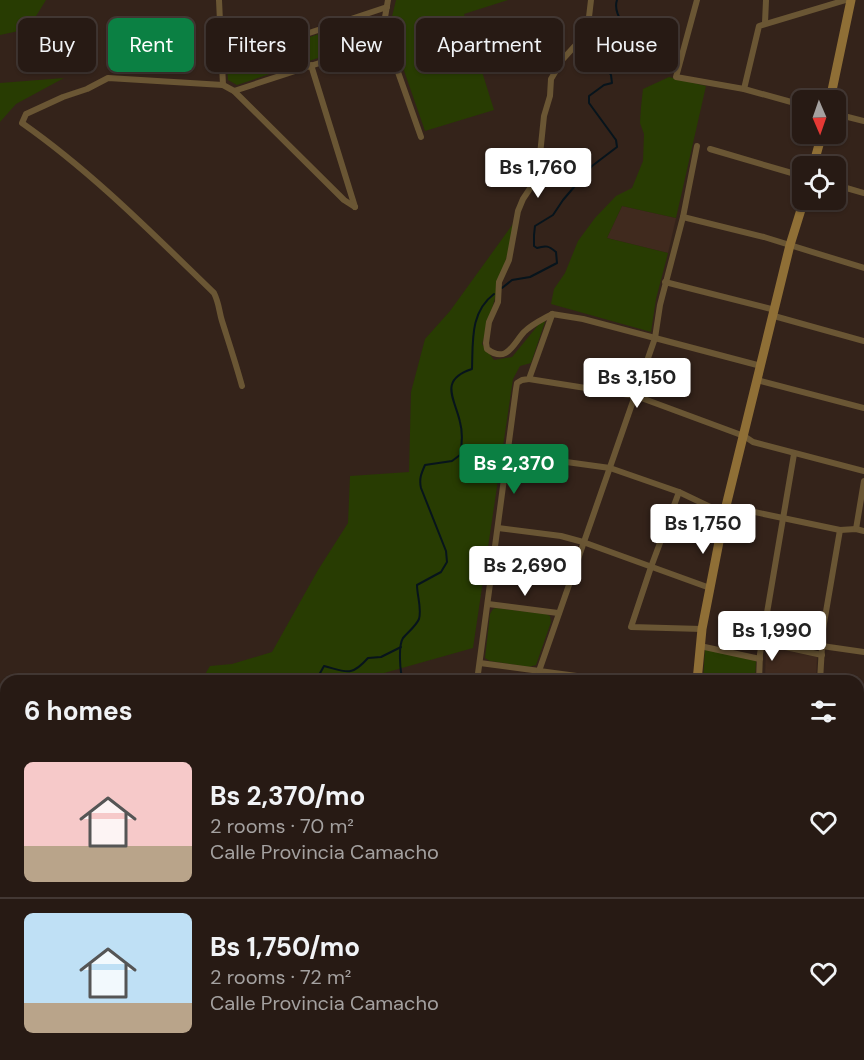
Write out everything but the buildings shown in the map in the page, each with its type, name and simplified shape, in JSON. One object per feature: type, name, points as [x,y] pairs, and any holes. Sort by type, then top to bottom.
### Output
[{"type":"street","points":[[219,0],[220,18]]},
{"type":"street","points":[[591,0],[583,37],[563,59],[551,79],[550,96],[544,116],[538,174],[518,211],[509,260],[499,282],[498,302],[489,322],[487,350],[498,355],[505,353],[532,326],[552,314],[583,319],[761,366]]},
{"type":"street","points":[[696,0],[676,77],[744,89],[792,102]]},
{"type":"street","points":[[765,23],[766,0]]},
{"type":"street","points":[[744,89],[759,26],[846,0]]},
{"type":"street","points":[[832,90],[851,0]]},
{"type":"street","points":[[308,32],[387,4]]},
{"type":"street","points":[[234,91],[320,62]]},
{"type":"street","points":[[242,386],[214,293],[97,182],[50,142],[22,123],[26,114],[108,78],[223,85],[234,91],[344,200],[355,207],[311,65]]},
{"type":"street","points":[[222,72],[223,85]]},
{"type":"street","points":[[398,72],[421,137]]},
{"type":"street","points":[[846,116],[864,121]]},
{"type":"street","points":[[538,671],[655,338],[665,282],[697,146]]},
{"type":"street","points":[[710,149],[792,173]]},
{"type":"street","points":[[846,188],[864,193]]},
{"type":"street","points":[[698,675],[702,629],[726,510],[790,245],[801,210]]},
{"type":"street","points":[[682,217],[764,237],[864,268]]},
{"type":"street","points":[[665,282],[864,341]]},
{"type":"street","points":[[529,379],[552,314]]},
{"type":"street","points":[[478,675],[511,419],[517,383],[522,380],[529,379],[636,396],[744,436],[753,442],[864,471]]},
{"type":"street","points":[[757,380],[864,408]]},
{"type":"street","points":[[508,454],[610,468],[726,510],[783,518],[840,530],[864,531]]},
{"type":"street","points":[[759,675],[762,642],[794,454]]},
{"type":"street","points":[[856,529],[864,481]]},
{"type":"street","points":[[679,492],[632,627],[702,629]]},
{"type":"street","points":[[498,528],[561,536],[583,542],[710,588]]},
{"type":"street","points":[[820,675],[823,630],[840,530]]},
{"type":"street","points":[[488,604],[558,613]]},
{"type":"street","points":[[762,642],[822,655]]},
{"type":"street","points":[[700,646],[760,659]]},
{"type":"street","points":[[822,646],[864,652]]},
{"type":"street","points":[[480,663],[566,675]]},
{"type":"shaded area","points":[[622,206],[676,218],[668,253],[607,238]]},
{"type":"shaded area","points":[[766,646],[817,657],[816,675],[765,675]]},
{"type":"green space","points":[[0,0],[46,0],[35,18],[18,18],[18,31],[0,35]]},
{"type":"green space","points":[[396,0],[508,0],[464,14],[465,18],[416,18],[416,72],[482,72],[494,110],[425,131],[404,71],[404,18],[392,18]]},
{"type":"green space","points":[[320,34],[320,57],[308,61],[308,38]]},
{"type":"green space","points":[[228,72],[276,72],[237,85],[228,80]]},
{"type":"green space","points":[[669,77],[706,86],[676,218],[622,206],[607,238],[668,253],[656,299],[651,332],[551,304],[554,289],[565,273],[578,241],[595,218],[616,196],[632,188],[643,161],[644,134],[640,123],[643,89]]},
{"type":"green space","points":[[64,78],[16,104],[0,122],[0,83]]},
{"type":"green space","points":[[518,217],[482,344],[494,360],[512,357],[548,313],[531,363],[520,366],[513,379],[473,648],[377,675],[205,675],[210,666],[232,664],[272,652],[318,570],[348,523],[350,476],[409,472],[411,392],[425,339],[450,311]]},
{"type":"green space","points":[[496,608],[550,616],[551,622],[536,665],[529,667],[490,661],[485,658],[490,614]]},
{"type":"green space","points":[[705,649],[756,661],[755,675],[703,675]]},
{"type":"waterway","points":[[502,288],[512,280],[530,277],[557,263],[554,250],[534,246],[535,226],[553,215],[592,166],[617,147],[616,140],[589,103],[589,96],[604,85],[612,83],[611,75],[600,59],[601,53],[619,48],[628,33],[617,13],[617,0]]},
{"type":"waterway","points":[[402,675],[401,642],[419,619],[417,585],[441,572],[447,562],[446,551],[421,488],[421,476],[425,465],[452,461],[460,455],[462,430],[451,391],[452,385],[462,373],[472,369],[474,328],[481,309],[494,294]]},
{"type":"waterway","points":[[319,675],[324,666],[344,671],[353,670],[368,658],[381,657],[401,647]]}]
